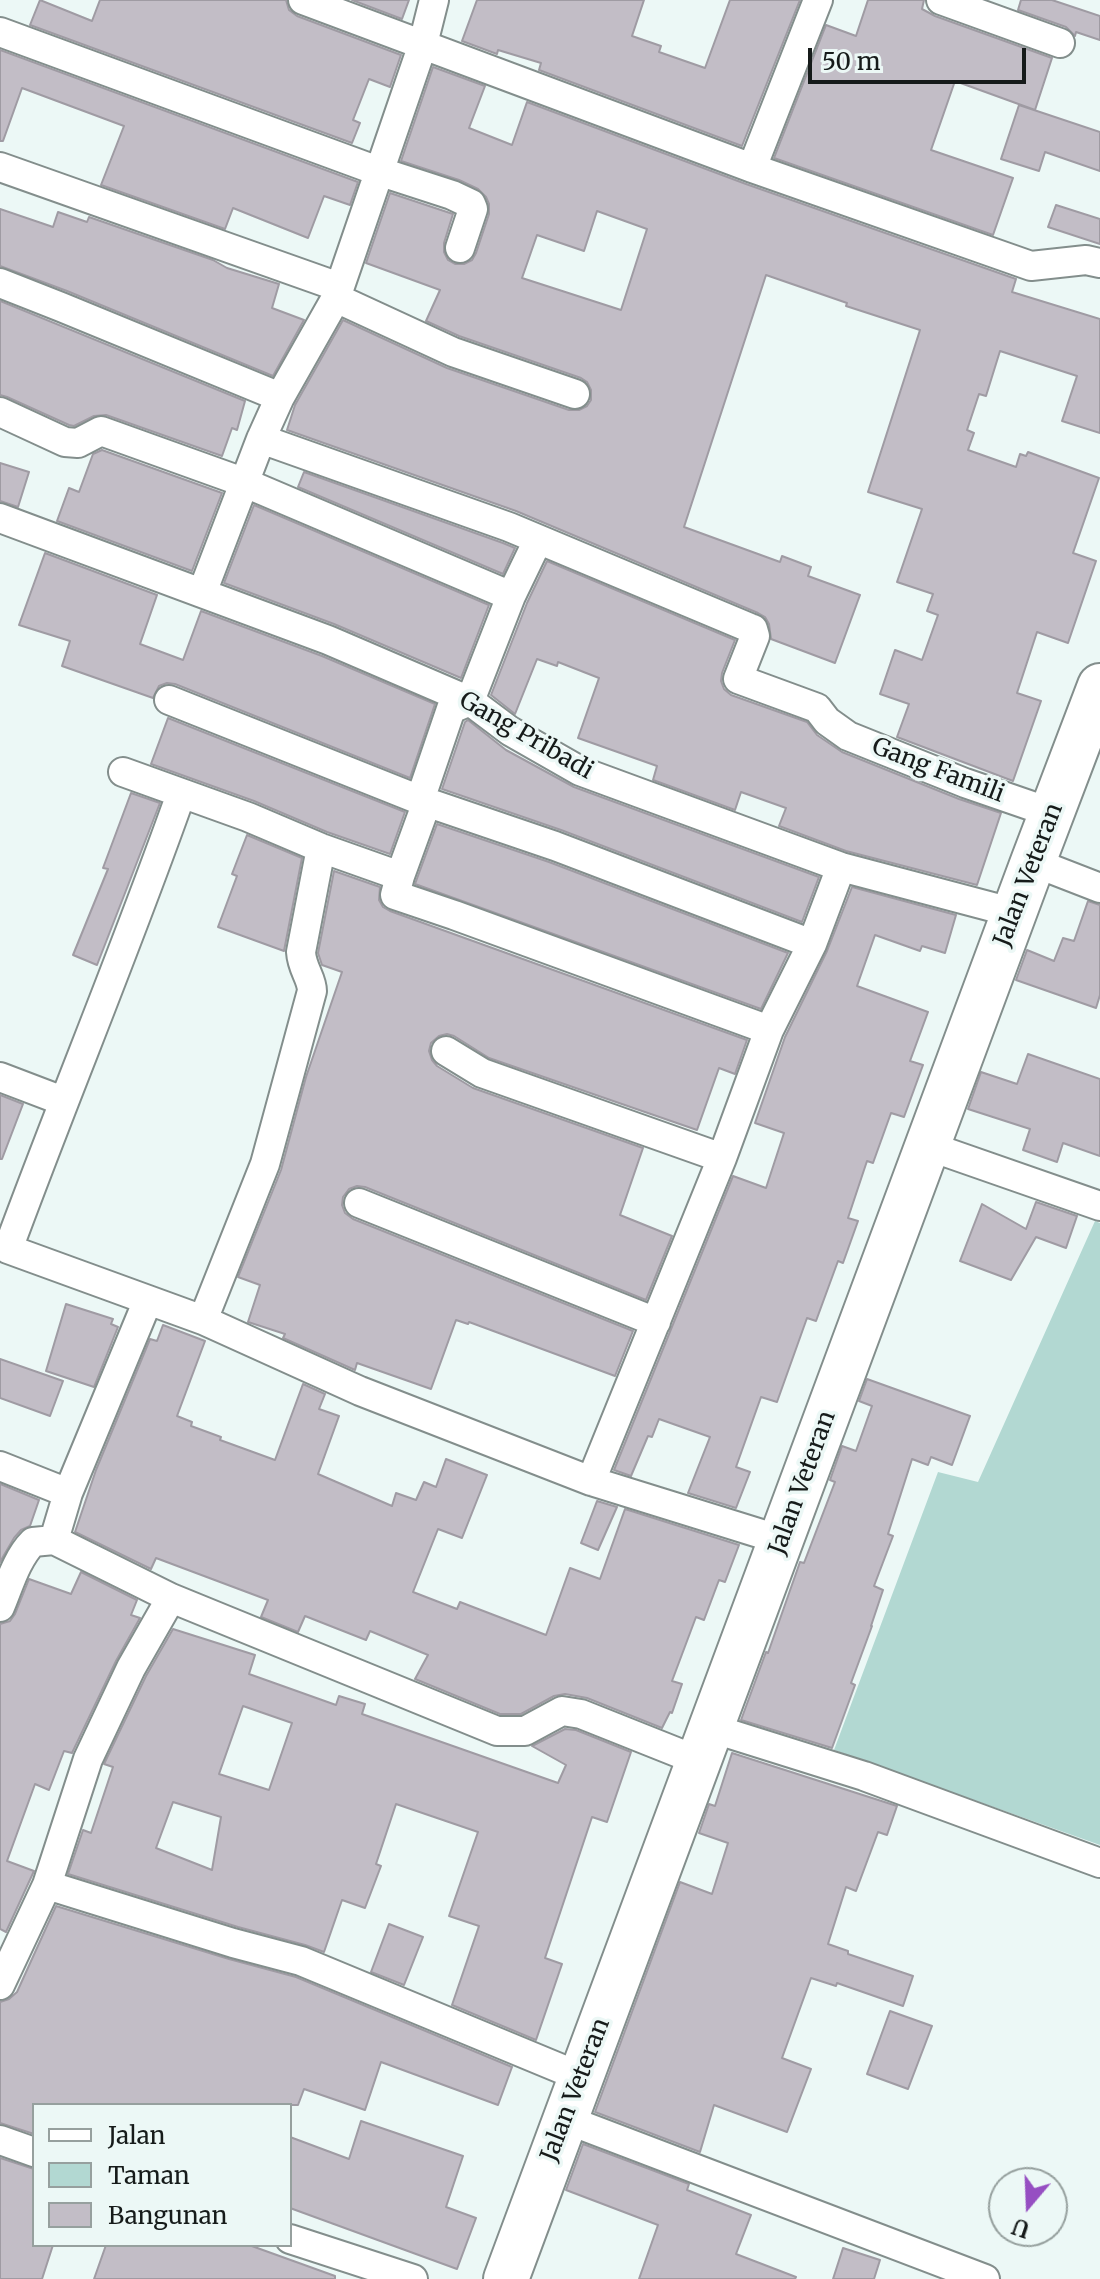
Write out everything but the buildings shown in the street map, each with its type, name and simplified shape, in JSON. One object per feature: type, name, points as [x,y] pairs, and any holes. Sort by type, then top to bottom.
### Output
[{"type":"main road","name":"Jalan Veteran","points":[[506,2279],[1100,686]]},
{"type":"street","points":[[303,0],[752,168],[1031,266],[1086,260],[1100,263]]},
{"type":"street","points":[[202,593],[261,439],[280,397],[337,292],[423,44],[434,0]]},
{"type":"street","points":[[752,168],[818,0]]},
{"type":"street","points":[[941,0],[1060,43]]},
{"type":"street","points":[[0,32],[378,171],[452,195],[471,204],[473,209],[460,248]]},
{"type":"street","points":[[0,167],[337,292],[453,352],[575,394]]},
{"type":"street","points":[[0,283],[280,397]]},
{"type":"street","points":[[0,412],[65,442],[78,443],[101,431],[243,482],[511,596]]},
{"type":"street","points":[[261,439],[470,512],[538,540],[511,596],[470,701],[451,709],[420,800],[424,810],[395,895],[769,1030]]},
{"type":"street","name":"Gang Pribadi","points":[[0,518],[328,640],[470,701],[510,731],[580,771],[841,867],[1015,913]]},
{"type":"street","name":"Gang Famili","points":[[538,540],[753,629],[755,636],[738,679],[817,708],[827,721],[848,736],[1052,813]]},
{"type":"street","points":[[169,700],[420,800],[555,846],[812,944]]},
{"type":"street","points":[[123,772],[400,876]]},
{"type":"street","points":[[181,794],[149,884],[4,1249],[203,1320],[360,1391],[591,1481],[781,1540]]},
{"type":"street","points":[[203,1320],[265,1164],[312,991],[312,984],[301,962],[301,952],[321,848]]},
{"type":"street","points":[[1033,862],[1100,888]]},
{"type":"street","points":[[591,1481],[722,1158],[769,1030],[812,944],[841,867]]},
{"type":"street","points":[[446,1051],[482,1073],[722,1158]]},
{"type":"street","points":[[0,1077],[63,1101]]},
{"type":"street","points":[[928,1146],[1100,1206]]},
{"type":"street","points":[[359,1203],[656,1322]]},
{"type":"street","points":[[54,1540],[68,1493],[148,1300]]},
{"type":"street","points":[[0,1466],[68,1493]]},
{"type":"street","points":[[3,1591],[33,1542],[54,1540],[171,1598],[497,1731],[525,1731],[567,1711],[581,1714],[705,1745],[864,1776],[1100,1863]]},
{"type":"street","points":[[0,1985],[47,1885],[88,1759],[131,1668],[171,1598]]},
{"type":"street","points":[[47,1885],[301,1961],[581,2077]]},
{"type":"street","points":[[565,2119],[985,2279]]},
{"type":"street","points":[[0,2140],[32,2151]]},
{"type":"street","points":[[292,2240],[413,2279]]},
{"type":"green space","points":[[1095,1221],[1100,1223],[1100,1845],[834,1750],[938,1472],[978,1482]]}]
